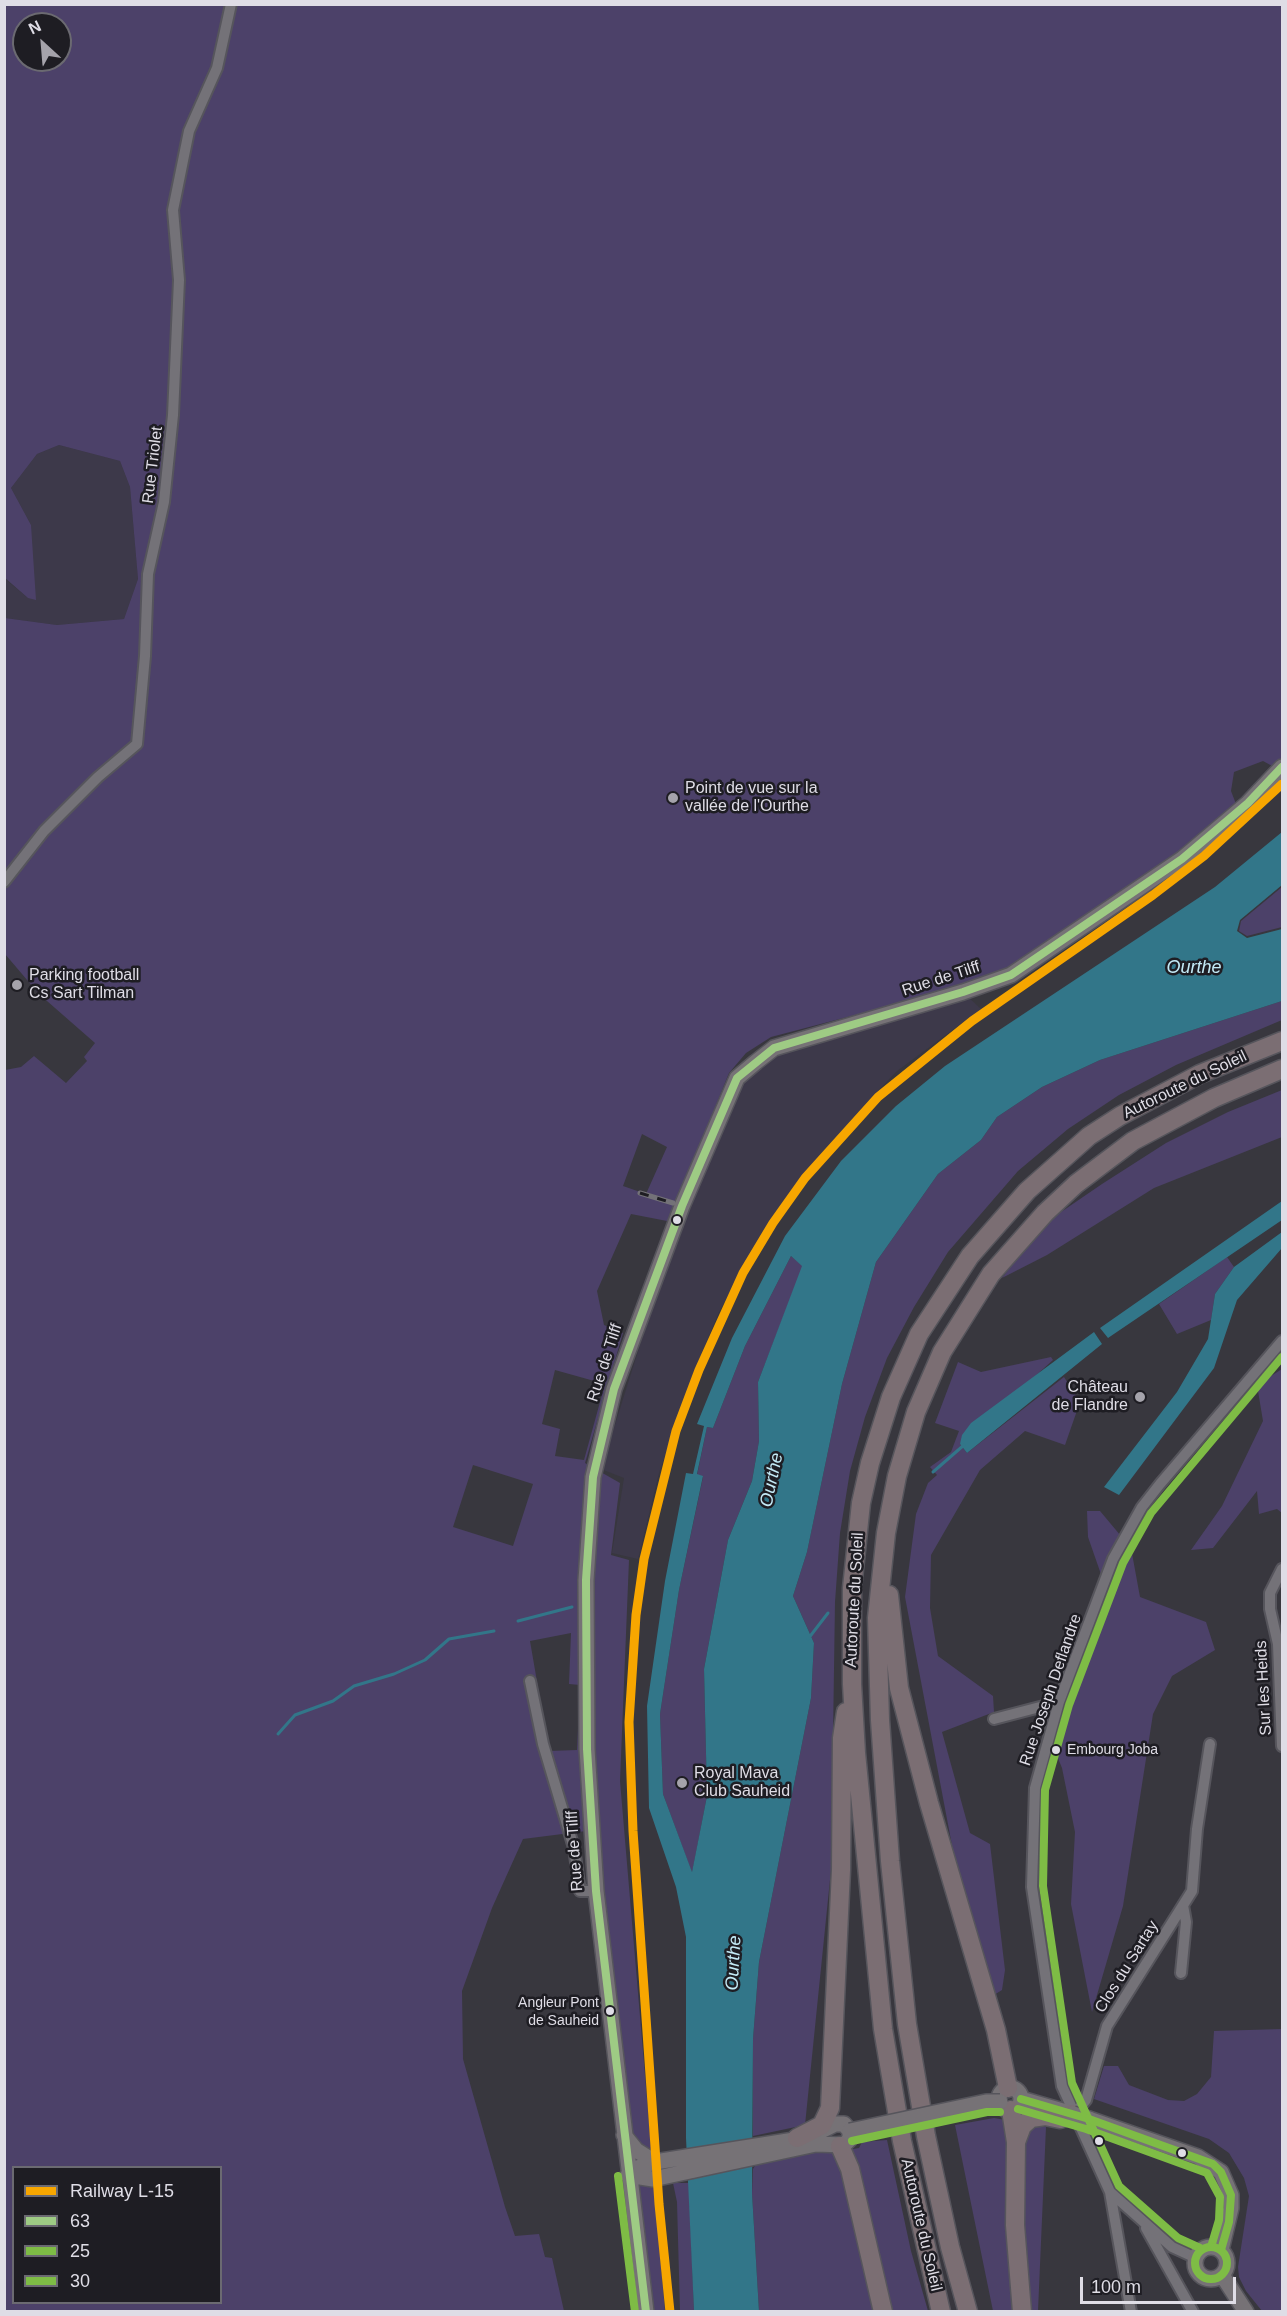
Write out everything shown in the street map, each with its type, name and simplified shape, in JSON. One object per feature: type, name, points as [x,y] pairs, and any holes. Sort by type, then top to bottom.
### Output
[{"type":"highway","name":"Autoroute du Soleil","points":[[941,2312],[902,2141],[883,2029],[852,1684],[855,1554],[870,1463],[903,1368],[941,1298],[996,1224],[1058,1162],[1089,1136],[1154,1096],[1282,1041]]},
{"type":"highway","name":"Autoroute du Soleil","points":[[968,2312],[950,2247],[931,2158],[907,2024],[895,1919],[880,1720],[877,1618],[891,1502],[916,1412],[942,1352],[991,1275],[1046,1213],[1105,1160],[1166,1122],[1282,1070]]},
{"type":"highway","points":[[881,1572],[888,1595],[899,1688],[929,1803],[996,2030],[1010,2100],[1016,2142],[1015,2225],[1022,2312]]},
{"type":"highway","points":[[798,2138],[822,2124],[830,2108],[841,1870],[842,1738],[852,1684]]},
{"type":"highway","points":[[833,2060],[837,2135],[850,2169],[884,2312]]},
{"type":"highway","points":[[1016,2142],[1022,2126],[1031,2118],[1045,2116],[1060,2119],[1073,2114]]},
{"type":"main road","name":"Rue de Tilff","points":[[639,2178],[624,2134],[596,1891],[587,1749],[585,1663],[586,1580],[593,1477],[614,1389],[640,1313],[682,1206],[737,1078],[774,1048],[963,992],[1011,975],[1182,860],[1248,803],[1282,767]]},
{"type":"main road","points":[[639,2178],[770,2153],[837,2135],[1010,2100],[1073,2114],[1198,2157],[1221,2172],[1231,2195],[1231,2208],[1221,2250],[1227,2260],[1225,2282]]},
{"type":"main road","points":[[624,2134],[636,2150],[655,2162]]},
{"type":"main road","points":[[646,2312],[631,2204],[639,2178],[655,2162],[798,2138],[837,2135]]},
{"type":"main road","points":[[1221,2250],[1207,2247],[1196,2258],[1195,2265],[1202,2276],[1225,2282],[1246,2312]]},
{"type":"street","name":"Rue Triolet","points":[[4,882],[44,831],[98,777],[136,744],[145,656],[148,574],[164,502],[174,415],[179,280],[173,210],[189,131],[217,68],[231,4]]},
{"type":"street","name":"Rue Joseph Deflandre","points":[[1131,2312],[1110,2192],[1062,2086],[1032,1887],[1035,1788],[1059,1702],[1113,1559],[1142,1507],[1282,1341]]},
{"type":"street","name":"Sur les Heids","points":[[1282,1569],[1270,1593],[1270,1609],[1278,1644],[1282,1746]]},
{"type":"street","points":[[530,1681],[543,1744],[574,1848],[580,1891],[596,1891]]},
{"type":"street","points":[[994,1719],[1059,1702]]},
{"type":"street","name":"Clos du Sartay","points":[[1073,2114],[1086,2100],[1107,2026],[1192,1891],[1197,1829],[1210,1744]]},
{"type":"street","name":"Clos du Sartay","points":[[1181,1973],[1186,1922],[1183,1905]]},
{"type":"street","points":[[1110,2192],[1172,2247],[1196,2258]]},
{"type":"street","points":[[1146,2225],[1162,2259],[1193,2312]]},
{"type":"shaded area","points":[[5,5],[1282,5],[1282,758],[1274,767],[1263,761],[1234,772],[1231,791],[1236,804],[1168,867],[1008,968],[962,987],[771,1037],[746,1053],[729,1073],[667,1227],[667,1221],[631,1214],[597,1291],[604,1325],[623,1333],[585,1463],[620,1483],[611,1555],[629,1560],[620,1781],[665,2311],[640,2311],[630,2255],[586,1831],[523,1839],[492,1908],[462,1991],[463,2059],[505,2207],[515,2236],[539,2234],[545,2257],[552,2258],[564,2311],[5,2311],[5,1070],[21,1067],[34,1056],[66,1083],[87,1061],[84,1057],[95,1043],[39,994],[5,954],[5,618],[57,625],[124,619],[138,579],[130,487],[120,461],[59,445],[37,454],[11,488],[31,525],[36,600],[28,598],[5,578]],"holes":[[[642,1134],[667,1147],[646,1194],[623,1186]],[[555,1370],[605,1384],[584,1460],[555,1456],[560,1429],[542,1424]],[[473,1465],[533,1484],[513,1546],[453,1527]],[[571,1633],[569,1684],[580,1685],[577,1750],[549,1751],[530,1641]]]},
{"type":"shaded area","points":[[59,445],[120,461],[130,487],[138,579],[124,619],[57,625],[5,618],[4,578],[28,598],[31,525],[11,488],[37,454]]},
{"type":"shaded area","points":[[1282,887],[1282,927],[1247,936],[1239,931],[1241,921]]},
{"type":"shaded area","points":[[965,994],[981,1009],[897,1071],[799,1180],[767,1226],[719,1312],[693,1374],[659,1473],[638,1559],[612,1553],[624,1478],[601,1469],[674,1237],[739,1080],[775,1050]]},
{"type":"shaded area","points":[[1282,1001],[1282,1020],[1176,1065],[1119,1095],[1068,1129],[1018,1171],[948,1252],[914,1307],[887,1358],[865,1417],[850,1471],[840,1533],[835,1602],[831,1870],[805,2125],[753,2136],[753,2039],[759,1962],[811,1698],[814,1643],[793,1596],[807,1552],[842,1384],[876,1262],[938,1174],[981,1140],[997,1117],[1042,1087],[1100,1060]]},
{"type":"shaded area","points":[[1282,1090],[1282,1137],[1154,1188],[1047,1255],[1002,1278],[1042,1225],[1102,1184],[1166,1143],[1228,1112]]},
{"type":"shaded area","points":[[791,1256],[803,1266],[758,1382],[759,1441],[752,1481],[728,1540],[704,1669],[707,1796],[692,1873],[663,1794],[660,1714],[679,1590],[703,1477],[697,1475],[707,1427],[713,1428],[745,1346]]},
{"type":"shaded area","points":[[1227,1257],[1234,1267],[1215,1294],[1211,1320],[1177,1334],[1159,1304]]},
{"type":"shaded area","points":[[1051,1357],[1053,1360],[960,1444],[967,1453],[1064,1377],[1080,1402],[1065,1445],[1025,1431],[980,1470],[931,1555],[930,1608],[938,1656],[993,1696],[994,1712],[942,1732],[970,1833],[990,1844],[1005,1970],[1002,1990],[994,1995],[954,1856],[905,1597],[916,1514],[928,1483],[937,1475],[930,1467],[951,1452],[959,1431],[935,1423],[958,1362],[981,1372]]},
{"type":"shaded area","points":[[1282,1369],[1282,1513],[1277,1509],[1259,1514],[1257,1491],[1213,1548],[1191,1550],[1222,1506],[1263,1421],[1257,1385]]},
{"type":"shaded area","points":[[1087,1511],[1100,1511],[1131,1548],[1140,1597],[1206,1622],[1215,1650],[1172,1676],[1153,1714],[1123,1906],[1092,2012],[1071,1904],[1075,1832],[1062,1768],[1055,1751],[1111,1603],[1088,1537]]},
{"type":"shaded area","points":[[1282,2029],[1282,2311],[1262,2311],[1246,2291],[1239,2277],[1238,2267],[1249,2196],[1244,2178],[1229,2153],[1209,2139],[1094,2099],[1104,2066],[1118,2066],[1129,2085],[1168,2100],[1184,2101],[1197,2094],[1211,2077],[1214,2031]]},
{"type":"shaded area","points":[[994,2118],[1046,2127],[1038,2311],[993,2311],[955,2125]]},
{"type":"shaded area","points":[[887,2140],[911,2251],[928,2311],[759,2311],[752,2193],[753,2169],[757,2163],[825,2148],[835,2152],[859,2148],[862,2142]]},
{"type":"shaded area","points":[[673,2183],[689,2183],[694,2311],[680,2311],[677,2202]]},
{"type":"water","name":"Ourthe","points":[[1282,832],[1282,885],[1240,920],[1237,931],[1247,938],[1282,929],[1282,1001],[1100,1060],[1042,1087],[997,1117],[981,1140],[938,1174],[876,1262],[842,1384],[807,1552],[793,1596],[814,1643],[811,1698],[759,1962],[753,2039],[752,2193],[759,2311],[694,2311],[686,2138],[686,1937],[676,1887],[649,1808],[647,1706],[665,1581],[686,1473],[693,1474],[704,1426],[697,1424],[732,1338],[785,1236],[841,1161],[896,1106],[945,1066],[1215,887]],"holes":[[[791,1256],[802,1266],[758,1382],[759,1441],[752,1481],[728,1540],[704,1669],[707,1796],[692,1872],[663,1794],[660,1714],[679,1590],[703,1476],[697,1474],[707,1427],[713,1428],[745,1346]]]},
{"type":"water","points":[[1282,1201],[1282,1220],[1108,1338],[1100,1328]]},
{"type":"water","points":[[1282,1232],[1282,1248],[1237,1300],[1214,1368],[1119,1495],[1104,1487],[1177,1392],[1208,1339],[1215,1294],[1234,1267]]},
{"type":"water","points":[[1094,1332],[1102,1344],[967,1453],[960,1444],[962,1435],[971,1423]]},
{"type":"waterway","points":[[933,1472],[964,1445]]},
{"type":"waterway","points":[[518,1621],[572,1607]]},
{"type":"waterway","points":[[808,1639],[828,1613]]},
{"type":"waterway","points":[[278,1734],[295,1715],[333,1701],[354,1686],[394,1674],[425,1660],[449,1639],[494,1631]]},
{"type":"railway","points":[[640,1193],[673,1203]]},
{"type":"rail line","name":"L-15","points":[[670,2312],[659,2204],[633,1831],[629,1722],[636,1615],[644,1559],[676,1431],[699,1370],[743,1273],[773,1223],[805,1178],[878,1097],[972,1021],[1153,895],[1204,856],[1282,784]]},
{"type":"transit line","name":"63","points":[[646,2312],[596,1891],[587,1749],[586,1580],[593,1477],[614,1389],[682,1206],[737,1078],[774,1048],[963,992],[1011,975],[1182,859],[1248,803],[1282,767]]},
{"type":"transit line","name":"25","points":[[1200,2248],[1178,2238],[1119,2186],[1072,2083],[1043,1886],[1045,1790],[1069,1705],[1123,1563],[1151,1513],[1282,1357]]},
{"type":"transit line","name":"30","points":[[1021,2099],[1089,2119],[1213,2164],[1221,2172],[1231,2195],[1229,2222],[1221,2250]]},
{"type":"transit line","name":"25","points":[[1018,2109],[1086,2129],[1207,2173],[1220,2197],[1219,2220],[1211,2247]]},
{"type":"transit line","name":"25","points":[[852,2141],[987,2112],[1000,2112]]},
{"type":"transit line","name":"25","points":[[618,2176],[635,2312]]},
{"type":"transit line","name":"30","points":[[1211,2247],[1222,2252],[1227,2263],[1222,2274],[1211,2279],[1200,2274],[1195,2263],[1200,2252],[1211,2247]]},
{"type":"place","name":"Point de vue sur la vallée de l'Ourthe","points":[[673,798]]},
{"type":"place","name":"Parking football Cs Sart Tilman","points":[[17,985]]},
{"type":"place","name":"Château de Flandre","points":[[1140,1397]]},
{"type":"place","name":"Embourg Joba","points":[[1056,1750]]},
{"type":"place","name":"Royal Mava Club Sauheid","points":[[682,1783]]},
{"type":"place","name":"Angleur Pont de Sauheid","points":[[610,2011]]}]
